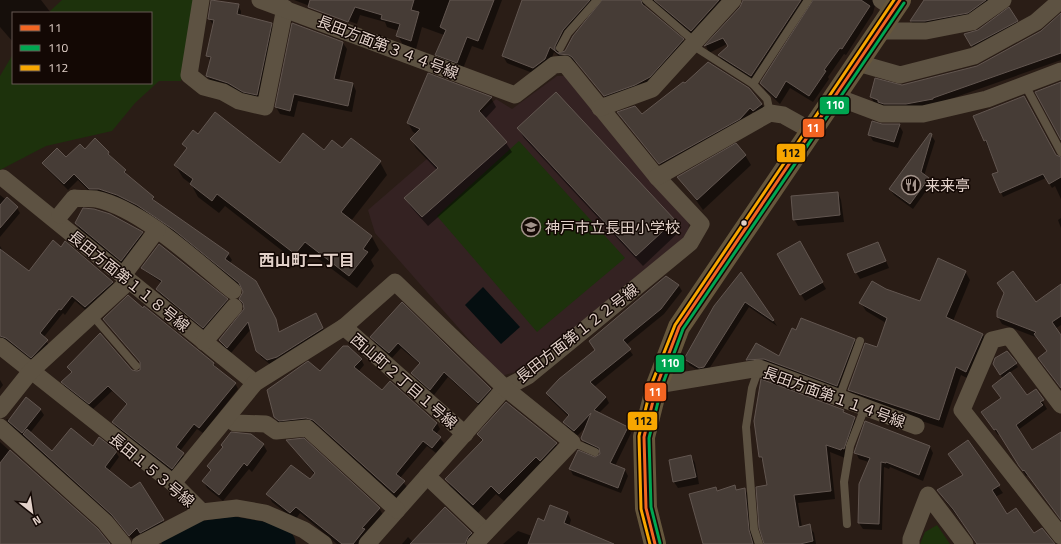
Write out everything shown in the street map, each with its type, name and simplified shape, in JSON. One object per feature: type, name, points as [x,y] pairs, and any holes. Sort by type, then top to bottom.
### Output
[{"type":"main road","points":[[655,544],[646,508],[644,437],[657,385],[679,327],[810,130],[858,63],[878,32],[891,3]]},
{"type":"street","points":[[201,0],[189,74],[204,87],[223,92],[239,102],[265,107],[285,8]]},
{"type":"street","name":"長田方面第３４４号線","points":[[260,0],[285,8],[515,95],[554,65],[565,64],[600,108]]},
{"type":"street","points":[[733,0],[652,89],[600,108],[658,177],[770,113],[783,115],[810,130]]},
{"type":"street","points":[[878,32],[926,31],[972,22],[1003,0]]},
{"type":"street","points":[[858,63],[900,75],[974,56],[1036,22],[1061,0]]},
{"type":"street","points":[[834,96],[882,114],[923,114],[987,99],[1061,71]]},
{"type":"street","name":"長田方面第１２２号線","points":[[173,483],[255,383],[344,327],[395,282],[505,388],[528,376],[690,243],[700,224],[658,177]]},
{"type":"street","name":"長田方面第１１８号線","points":[[3,178],[128,276],[204,342],[255,383]]},
{"type":"street","points":[[60,215],[74,198],[96,200],[126,210],[157,230],[233,299],[204,342]]},
{"type":"street","points":[[0,410],[31,371],[92,315],[128,276],[157,230]]},
{"type":"street","name":"西山町２丁目１号線","points":[[344,327],[464,434]]},
{"type":"street","points":[[1061,405],[1009,336],[992,340],[962,410],[1061,536]]},
{"type":"street","name":"長田１５３号線","points":[[0,346],[173,483],[202,512],[237,508],[265,513],[304,530],[324,544]]},
{"type":"street","name":"長田方面第１１４号線","points":[[657,385],[759,368],[916,426]]},
{"type":"street","points":[[367,544],[464,434],[505,388],[572,442],[480,538],[427,476]]},
{"type":"street","points":[[227,418],[235,423],[266,424],[276,431],[307,428],[397,510]]},
{"type":"street","points":[[0,427],[105,522],[122,544]]},
{"type":"street","points":[[911,544],[911,539],[928,495],[965,544]]},
{"type":"street","points":[[140,544],[202,512]]},
{"type":"lane","points":[[560,48],[568,33],[597,0]]},
{"type":"lane","points":[[646,0],[693,43],[753,84],[767,100],[770,113]]},
{"type":"lane","points":[[753,84],[808,0]]},
{"type":"lane","points":[[1025,85],[1061,152]]},
{"type":"lane","points":[[92,315],[136,366]]},
{"type":"lane","points":[[839,398],[860,341]]},
{"type":"lane","points":[[759,368],[752,388],[746,427],[754,529],[759,544]]},
{"type":"lane","points":[[847,524],[844,482],[850,446],[865,407]]},
{"type":"lane","points":[[572,442],[595,452]]},
{"type":"shaded area","name":"神戸市立長田小学校","points":[[557,76],[568,76],[689,222],[688,238],[526,369],[501,376],[375,233],[368,210],[496,99],[512,109]]},
{"type":"shaded area","points":[[483,287],[520,327],[501,344],[465,305]]},
{"type":"green space","points":[[62,0],[193,0],[181,81],[159,81],[135,103],[112,131],[46,146],[0,170],[0,76],[12,56],[12,84],[152,84],[152,12],[49,12]]},
{"type":"green space","points":[[519,141],[625,258],[537,332],[437,216]]},
{"type":"green space","points":[[937,525],[950,544],[920,544],[925,532]]},
{"type":"building","points":[[211,0],[239,4],[237,14],[272,23],[257,95],[243,92],[228,83],[206,76],[211,57],[206,56],[214,20],[208,19]]},
{"type":"building","points":[[310,0],[414,0],[411,10],[419,12],[411,41],[396,36],[400,24],[381,19],[382,15],[355,7],[348,22],[308,7]]},
{"type":"building","points":[[450,0],[494,0],[478,41],[467,37],[457,63],[435,55],[446,30],[440,27]]},
{"type":"building","points":[[522,0],[590,0],[563,30],[555,46],[555,51],[550,47],[545,59],[533,68],[502,56]]},
{"type":"building","points":[[602,0],[641,0],[642,4],[684,39],[650,77],[635,85],[604,96],[572,57],[569,55],[559,54],[556,52],[558,53],[565,51],[573,36]]},
{"type":"building","points":[[654,0],[719,0],[691,31]]},
{"type":"building","points":[[743,0],[801,0],[751,76],[718,55],[728,46],[723,38],[704,46],[740,7]]},
{"type":"building","points":[[813,0],[861,0],[870,6],[842,49],[840,48],[824,70],[826,71],[809,96],[786,81],[776,98],[760,83]]},
{"type":"building","points":[[924,0],[986,0],[968,13],[925,21],[910,21]]},
{"type":"building","points":[[1009,7],[1018,21],[971,46],[964,34],[978,30]]},
{"type":"building","points":[[1061,13],[1061,53],[933,99],[906,104],[884,104],[870,97],[875,78],[902,85],[977,66],[1041,31]]},
{"type":"building","points":[[292,23],[343,42],[334,79],[353,83],[348,106],[294,94],[290,111],[275,107]]},
{"type":"building","points":[[708,62],[749,88],[762,104],[753,111],[750,108],[740,119],[659,164],[617,112],[635,106],[642,114],[683,82],[685,83]]},
{"type":"building","points":[[428,73],[492,97],[479,111],[507,142],[422,217],[404,198],[438,168],[410,139],[420,129],[407,123]]},
{"type":"building","points":[[1061,82],[1061,140],[1035,92]]},
{"type":"building","points":[[556,92],[675,220],[636,256],[517,128]]},
{"type":"building","points":[[1024,96],[1056,155],[1061,157],[1061,177],[1049,184],[1043,174],[1000,193],[992,174],[998,172],[986,140],[984,141],[973,116]]},
{"type":"building","points":[[215,112],[280,163],[303,133],[324,150],[332,140],[342,148],[351,138],[381,161],[341,212],[372,236],[363,249],[368,252],[349,276],[305,242],[295,254],[217,194],[212,201],[190,184],[193,179],[174,165],[187,148],[182,144],[193,130],[198,134]]},
{"type":"building","points":[[872,121],[882,124],[900,124],[894,142],[868,135]]},
{"type":"building","points":[[930,133],[932,134],[921,172],[929,178],[910,204],[889,189]]},
{"type":"building","points":[[95,138],[109,152],[108,154],[126,170],[124,172],[154,197],[152,199],[229,253],[225,259],[256,281],[276,319],[279,332],[316,313],[323,328],[277,357],[267,360],[256,351],[248,322],[227,348],[219,340],[244,309],[243,303],[239,299],[243,292],[239,283],[174,230],[137,205],[117,195],[99,189],[89,189],[74,174],[64,184],[42,163],[57,148],[66,157],[80,144],[85,149]]},
{"type":"building","points":[[736,143],[746,155],[697,200],[677,177]]},
{"type":"building","points":[[838,192],[840,215],[793,220],[791,196]]},
{"type":"building","points":[[7,197],[18,207],[0,228],[0,205]]},
{"type":"building","points":[[83,208],[94,209],[110,214],[143,232],[121,261],[75,223]]},
{"type":"building","points":[[53,240],[61,247],[65,241],[113,282],[85,307],[72,296],[61,310],[59,309],[40,333],[48,340],[31,358],[6,338],[0,336],[0,249],[29,271]]},
{"type":"building","points":[[800,241],[823,282],[800,295],[777,254]]},
{"type":"building","points":[[878,242],[886,261],[855,273],[847,254]]},
{"type":"building","points":[[159,244],[228,299],[203,328],[156,289],[162,281],[141,268]]},
{"type":"building","points":[[938,258],[966,271],[946,317],[983,334],[966,372],[956,367],[939,420],[848,390],[865,343],[877,347],[887,318],[859,303],[872,281],[886,289],[920,301]]},
{"type":"building","points":[[1013,271],[1036,302],[1061,284],[1061,316],[1052,322],[1061,335],[1061,388],[1038,358],[1047,351],[1034,334],[1036,332],[997,317],[997,311],[1004,293],[997,283]]},
{"type":"building","points":[[741,272],[774,320],[773,321],[745,302],[704,367],[699,368],[684,359],[714,306]]},
{"type":"building","points":[[666,276],[679,285],[661,309],[623,340],[631,349],[590,382],[606,397],[594,410],[628,427],[610,463],[625,469],[618,488],[569,469],[578,450],[595,457],[600,454],[599,448],[582,440],[581,438],[591,413],[574,431],[563,422],[569,415],[546,393],[559,379],[595,350],[589,341]]},
{"type":"building","points":[[128,295],[143,308],[144,306],[214,363],[213,365],[236,383],[199,428],[194,424],[176,447],[184,453],[172,469],[112,422],[127,404],[108,386],[89,404],[61,382],[72,372],[67,367],[100,333],[132,370],[140,370],[140,362],[103,319]]},
{"type":"building","points":[[402,302],[491,389],[478,403],[444,372],[430,390],[411,373],[420,363],[398,343],[389,353],[370,337]]},
{"type":"building","points":[[801,318],[855,339],[837,386],[764,359],[746,360],[756,343],[779,356],[792,328],[796,330]]},
{"type":"building","points":[[343,346],[348,346],[362,359],[354,367],[382,390],[390,381],[437,423],[432,430],[441,437],[432,448],[423,441],[396,474],[405,481],[394,493],[313,420],[306,418],[279,421],[274,417],[267,390],[308,361],[320,371]]},
{"type":"building","points":[[1007,351],[1017,363],[1000,375],[993,364],[995,358]]},
{"type":"building","points":[[1010,372],[1027,395],[1036,389],[1044,400],[1040,402],[1043,405],[1016,425],[1032,450],[1061,432],[1061,520],[1024,470],[1023,471],[1019,466],[996,429],[994,430],[981,412],[1001,398],[992,386]]},
{"type":"building","points":[[761,379],[844,410],[843,412],[855,417],[844,449],[842,448],[841,450],[826,445],[831,491],[794,495],[799,527],[810,524],[813,541],[800,544],[764,544],[759,528],[756,487],[767,485],[762,457],[759,457],[754,421]]},
{"type":"building","points":[[26,397],[41,409],[22,433],[8,421]]},
{"type":"building","points":[[506,402],[557,443],[540,461],[536,457],[499,494],[491,486],[473,505],[445,479],[483,440],[477,434]]},
{"type":"building","points":[[865,421],[930,446],[919,475],[886,462],[881,462],[879,524],[858,523],[859,484],[870,458],[854,453]]},
{"type":"building","points":[[71,428],[93,446],[99,437],[117,451],[105,467],[131,488],[140,482],[164,520],[140,533],[137,528],[129,536],[112,515],[23,434],[27,429],[52,451]]},
{"type":"building","points":[[231,432],[251,434],[264,444],[247,466],[244,463],[219,495],[202,481],[211,470],[207,466],[223,447],[221,445]]},
{"type":"building","points":[[304,438],[380,508],[362,528],[365,529],[353,544],[342,544],[296,507],[290,513],[266,494],[291,465],[310,479],[315,473],[286,440]]},
{"type":"building","points":[[968,440],[1000,485],[992,490],[1007,514],[1016,508],[1034,533],[1042,528],[1055,544],[977,544],[953,509],[937,490],[963,475],[948,454]]},
{"type":"building","points":[[10,450],[98,529],[110,544],[0,544],[0,463]]},
{"type":"building","points":[[691,455],[696,477],[673,482],[669,460]]},
{"type":"building","points":[[735,485],[736,490],[745,488],[749,530],[753,544],[703,544],[689,494],[716,487],[717,491]]},
{"type":"building","points":[[550,505],[568,512],[564,523],[614,544],[528,544],[538,518],[544,521]]},
{"type":"building","points":[[445,507],[472,533],[468,537],[465,544],[410,544]]},
{"type":"waterway","points":[[178,544],[185,540],[233,533],[273,540],[279,544]]},
{"type":"transit line","name":"112","points":[[650,544],[641,509],[639,436],[652,383],[675,325],[894,0]]},
{"type":"transit line","name":"11","points":[[655,544],[646,508],[644,437],[657,385],[679,327],[900,0]]},
{"type":"transit line","name":"110","points":[[660,543],[651,507],[649,438],[662,386],[683,329],[904,3]]},
{"type":"place","name":"来来亭","points":[[911,185]]},
{"type":"place","name":"神戸市立長田小学校","points":[[531,227]]},
{"type":"district","name":"西山町二丁目","points":[[307,260]]}]
